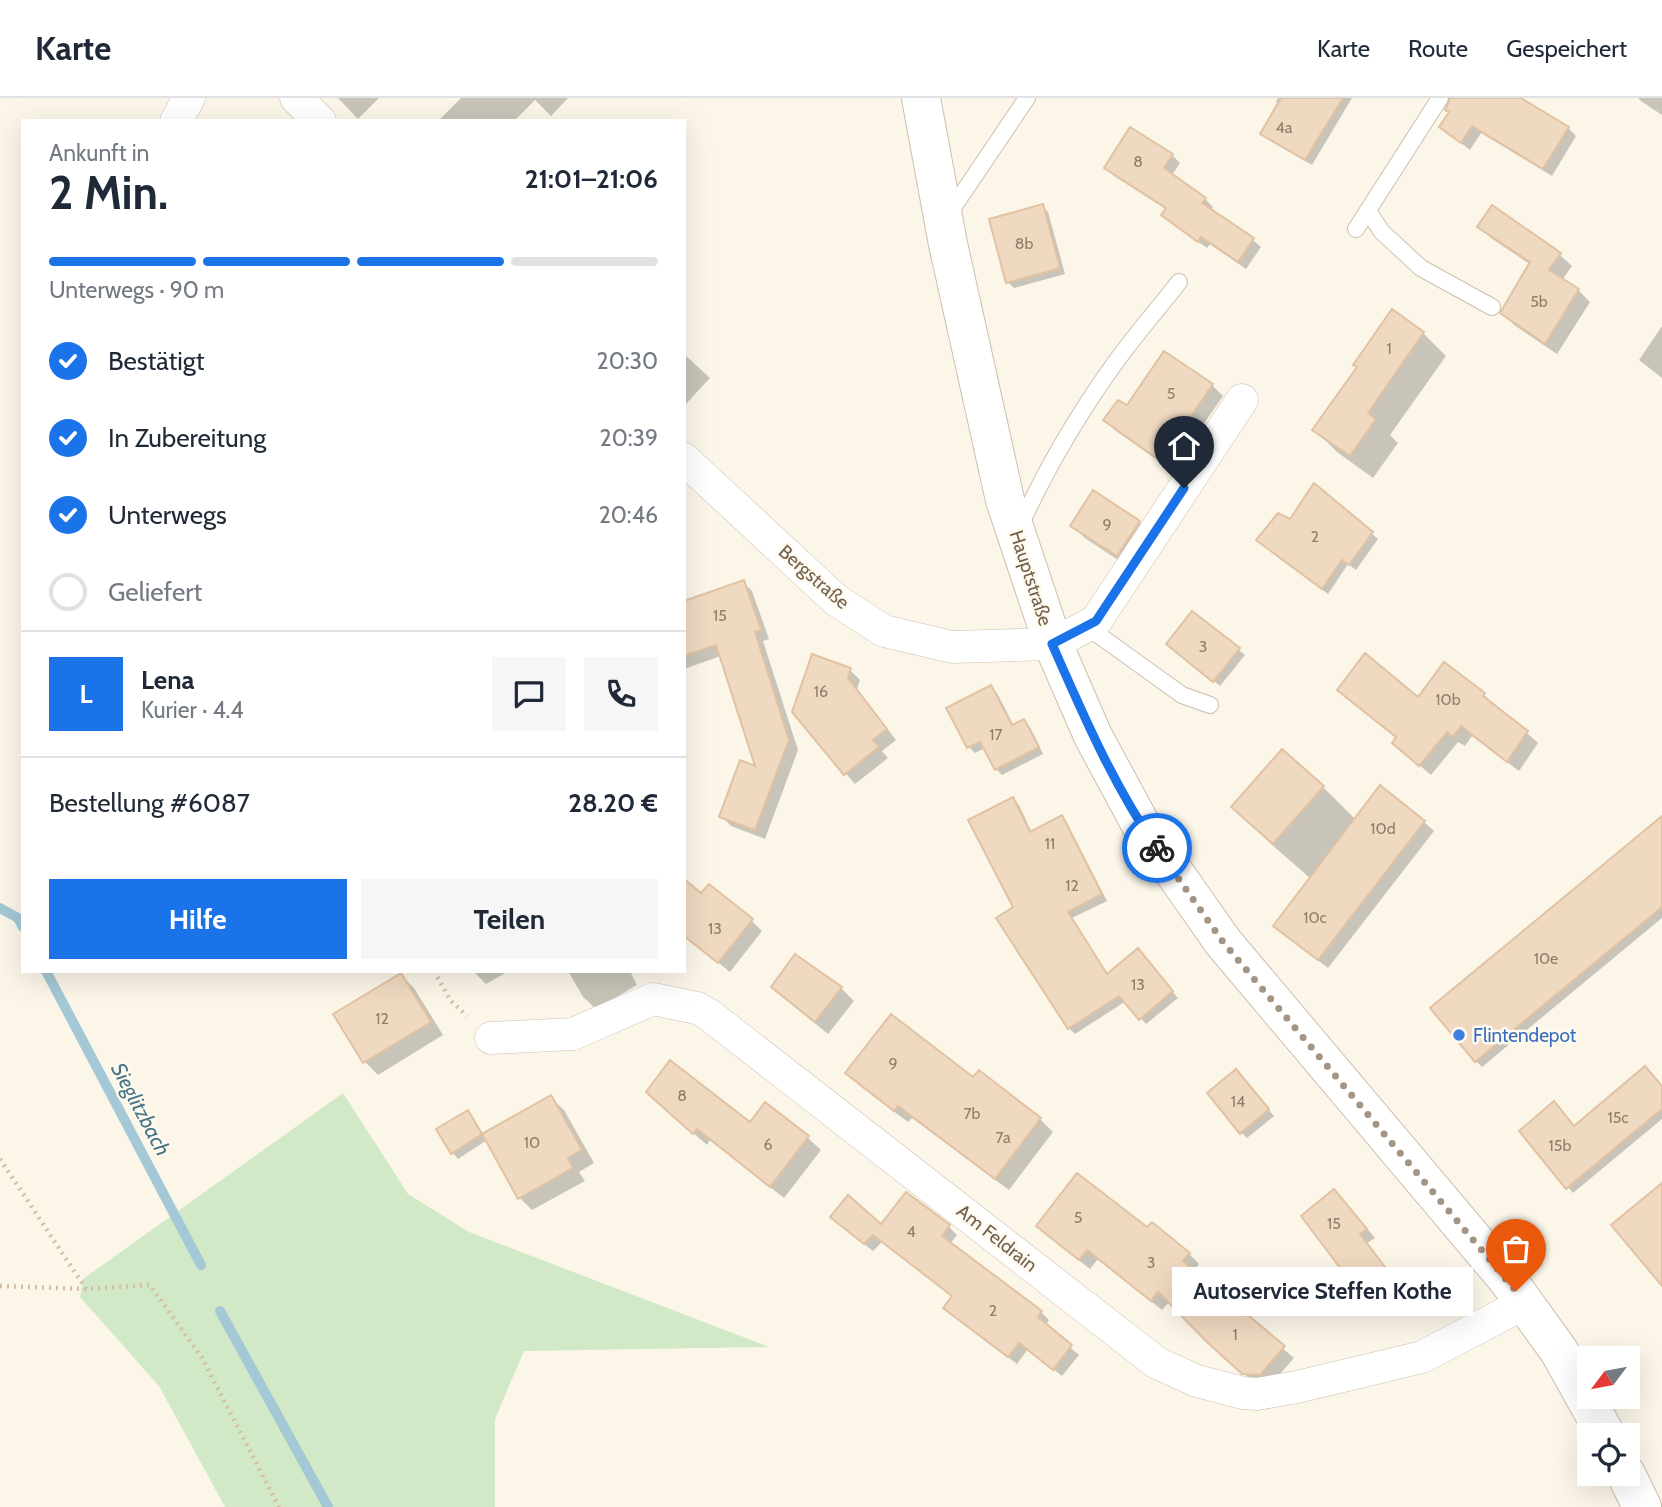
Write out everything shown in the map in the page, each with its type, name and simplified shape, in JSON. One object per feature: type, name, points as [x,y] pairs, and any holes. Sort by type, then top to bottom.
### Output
[{"type":"street","points":[[177,119],[189,98]]},
{"type":"street","points":[[296,98],[318,119]]},
{"type":"street","name":"Hauptstraße","points":[[921,98],[943,221],[1005,500],[1052,644],[1093,736],[1141,825],[1223,942],[1490,1258],[1559,1351],[1599,1423]]},
{"type":"street","points":[[1052,644],[1096,621],[1242,400]]},
{"type":"street","name":"Bergstraße","points":[[686,461],[836,600],[884,631],[952,647],[1052,644]]},
{"type":"street","name":"Am Feldrain","points":[[491,1038],[573,1034],[653,999],[697,1008],[1157,1363],[1198,1381],[1257,1394],[1297,1387],[1422,1357],[1525,1303]]},
{"type":"street","points":[[1632,1486],[1642,1507]]},
{"type":"lane","points":[[943,221],[1027,98]]},
{"type":"lane","points":[[1356,229],[1440,98]]},
{"type":"lane","points":[[1368,211],[1382,232],[1421,268],[1492,307]]},
{"type":"lane","points":[[1016,534],[1076,422],[1115,363],[1179,282]]},
{"type":"lane","points":[[1086,626],[1182,695],[1210,705]]},
{"type":"path","points":[[435,973],[451,1001],[491,1038]]},
{"type":"path","points":[[0,1159],[86,1289]]},
{"type":"path","points":[[0,1286],[86,1289],[150,1285],[202,1358],[279,1507]]},
{"type":"green space","points":[[343,1093],[408,1194],[469,1232],[769,1347],[524,1351],[495,1419],[495,1507],[225,1507],[159,1386],[80,1297],[83,1279]]},
{"type":"building","points":[[1281,98],[1343,98],[1305,160],[1260,134]]},
{"type":"building","points":[[1450,98],[1521,98],[1569,127],[1543,169],[1472,126],[1461,143],[1439,127],[1449,112],[1445,110]]},
{"type":"building","points":[[1130,127],[1173,154],[1164,168],[1206,198],[1202,203],[1254,238],[1238,262],[1201,237],[1198,242],[1161,215],[1166,208],[1104,168]]},
{"type":"building","points":[[1043,204],[1060,268],[1006,283],[989,219]]},
{"type":"building","points":[[1492,205],[1561,253],[1549,270],[1579,289],[1545,344],[1500,313],[1530,262],[1477,227]]},
{"type":"building","points":[[1392,309],[1424,332],[1368,413],[1376,419],[1350,456],[1312,430],[1357,367],[1353,365]]},
{"type":"building","points":[[1164,351],[1213,384],[1179,434],[1174,431],[1155,457],[1103,420],[1118,400],[1127,405]]},
{"type":"building","points":[[1314,483],[1373,532],[1349,565],[1342,560],[1322,589],[1256,540],[1278,513],[1290,519]]},
{"type":"building","points":[[1093,490],[1140,521],[1117,556],[1070,526]]},
{"type":"building","points":[[744,580],[761,630],[755,632],[789,740],[755,830],[719,817],[740,760],[755,766],[716,645],[686,655],[686,600]]},
{"type":"building","points":[[1192,611],[1240,648],[1213,682],[1166,644]]},
{"type":"building","points":[[1365,653],[1418,697],[1444,662],[1528,731],[1507,762],[1461,726],[1453,737],[1447,732],[1419,766],[1392,743],[1396,737],[1337,690]]},
{"type":"building","points":[[812,654],[851,668],[848,678],[887,729],[873,740],[879,747],[844,775],[792,712]]},
{"type":"building","points":[[991,685],[1012,725],[1024,719],[1039,747],[995,770],[980,742],[967,748],[946,708]]},
{"type":"building","points":[[1282,749],[1324,786],[1273,844],[1231,807]]},
{"type":"building","points":[[1380,785],[1425,821],[1318,960],[1273,926]]},
{"type":"building","points":[[1013,797],[1030,832],[1062,815],[1102,894],[1068,912],[1107,974],[1138,948],[1173,991],[1139,1020],[1119,996],[1068,1029],[996,918],[1013,907],[968,820]]},
{"type":"building","points":[[1662,816],[1662,907],[1475,1062],[1430,1008]]},
{"type":"building","points":[[686,881],[701,893],[709,884],[753,919],[718,963],[686,938]]},
{"type":"building","points":[[795,954],[842,987],[815,1022],[771,987]]},
{"type":"building","points":[[401,973],[431,1022],[363,1063],[333,1014]]},
{"type":"building","points":[[891,1014],[973,1077],[979,1070],[1041,1118],[995,1179],[898,1106],[894,1111],[845,1073]]},
{"type":"building","points":[[670,1060],[750,1122],[765,1102],[809,1136],[770,1187],[697,1129],[693,1134],[646,1092]]},
{"type":"building","points":[[1645,1066],[1662,1086],[1662,1109],[1566,1189],[1519,1131],[1554,1101],[1574,1126]]},
{"type":"building","points":[[1236,1069],[1269,1109],[1240,1134],[1207,1093]]},
{"type":"building","points":[[551,1095],[582,1150],[568,1158],[573,1168],[518,1199],[482,1134]]},
{"type":"building","points":[[468,1110],[482,1134],[451,1154],[436,1129]]},
{"type":"building","points":[[1077,1173],[1147,1227],[1152,1222],[1190,1253],[1183,1261],[1285,1346],[1260,1375],[1242,1374],[1158,1292],[1151,1301],[1087,1250],[1079,1260],[1036,1226]]},
{"type":"building","points":[[1662,1183],[1662,1286],[1611,1225]]},
{"type":"building","points":[[1334,1189],[1367,1229],[1360,1234],[1385,1267],[1356,1289],[1301,1216]]},
{"type":"building","points":[[906,1192],[950,1225],[942,1236],[1042,1311],[1038,1317],[1072,1345],[1053,1370],[1019,1343],[1008,1357],[943,1308],[952,1296],[873,1235],[864,1244],[830,1217],[848,1195],[881,1224]]},
{"type":"waterway","name":"Sieglitzbach","points":[[0,908],[18,918],[21,923]]},
{"type":"waterway","name":"Sieglitzbach","points":[[47,973],[201,1265]]},
{"type":"waterway","name":"Sieglitzbach","points":[[220,1311],[328,1507]]},
{"type":"way so far","points":[[1157,848],[1223,942],[1516,1291]]},
{"type":"place","name":"Flintendepot","points":[[1459,1035]]},
{"type":"place","name":"Autoservice Steffen Kothe","points":[[1516,1291]]},
{"type":"route","points":[[1157,848],[1141,825],[1093,736],[1052,644],[1096,621],[1184,488]]}]
